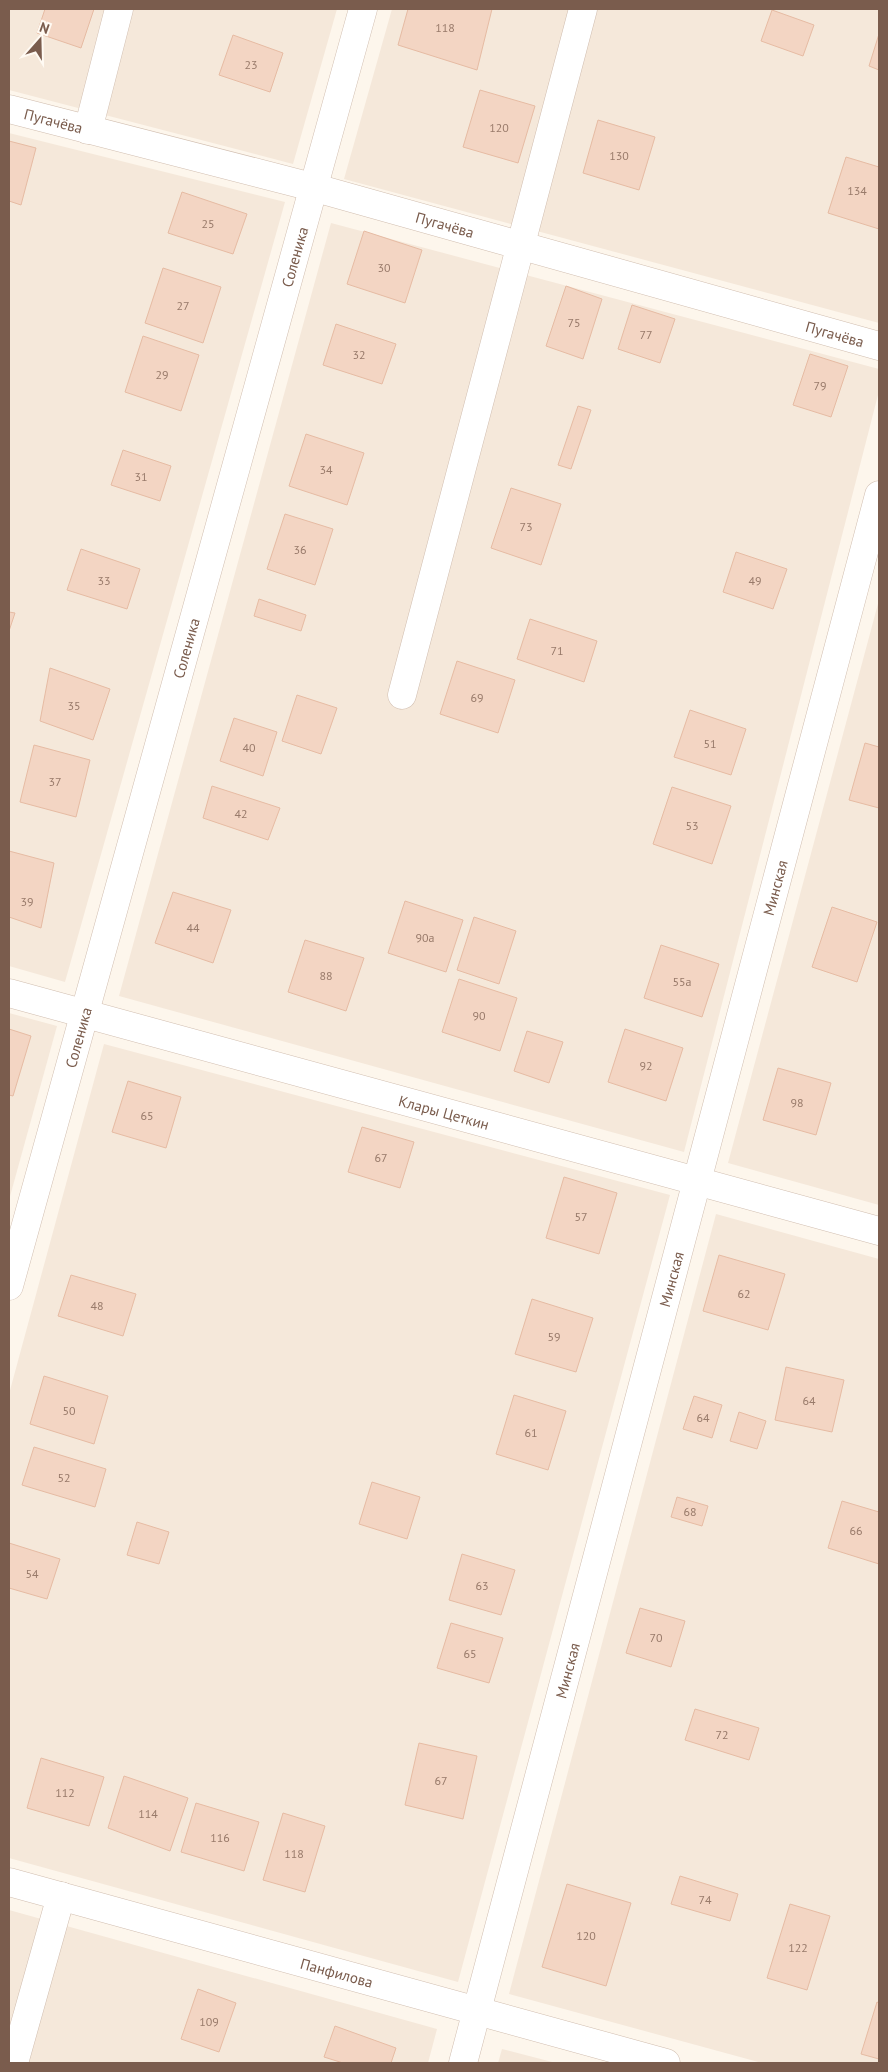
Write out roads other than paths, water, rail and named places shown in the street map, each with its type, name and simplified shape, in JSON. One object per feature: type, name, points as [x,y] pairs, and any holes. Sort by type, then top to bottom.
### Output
[{"type":"street","points":[[88,130],[119,9]]},
{"type":"street","name":"Соленика","points":[[9,1286],[362,9]]},
{"type":"street","points":[[402,695],[583,9]]},
{"type":"street","name":"Пугачёва","points":[[9,109],[312,187],[879,346]]},
{"type":"street","name":"Минская","points":[[463,2063],[879,495]]},
{"type":"street","name":"Клары Цеткин","points":[[9,993],[879,1231]]},
{"type":"street","name":"Панфилова","points":[[9,1882],[666,2063]]},
{"type":"street","points":[[14,2063],[60,1896]]}]
